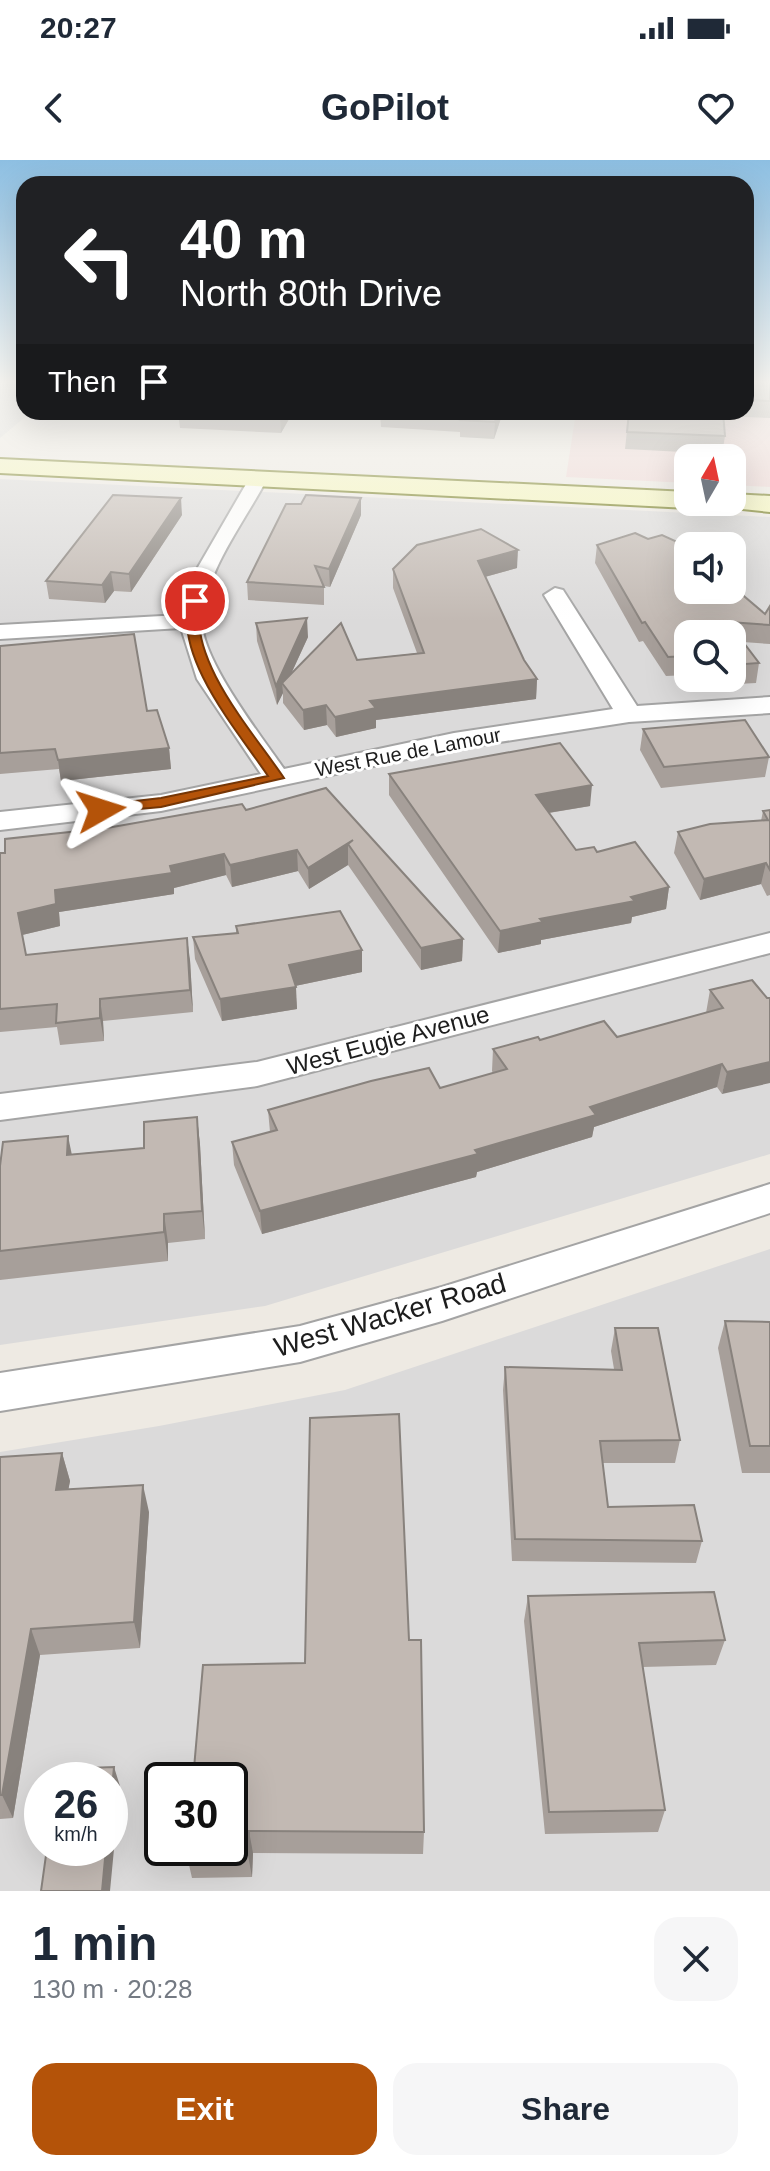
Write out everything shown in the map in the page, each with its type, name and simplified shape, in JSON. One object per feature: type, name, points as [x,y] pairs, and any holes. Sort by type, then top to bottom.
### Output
[{"type":"main road","points":[[0,466],[674,499]]},
{"type":"main road","points":[[746,503],[770,504]]},
{"type":"street","points":[[258,479],[201,581],[190,621],[209,679],[277,778]]},
{"type":"street","points":[[555,595],[629,714]]},
{"type":"street","points":[[0,632],[190,621]]},
{"type":"street","name":"West Rue de Lamour","points":[[0,821],[161,803],[454,741],[629,714],[770,705]]},
{"type":"street","name":"West Eugie Avenue","points":[[0,1107],[257,1074],[770,943]]},
{"type":"street","name":"West Wacker Road","points":[[0,1392],[300,1344],[442,1304],[770,1198]]},
{"type":"shaded area","points":[[568,461],[674,461],[674,482],[566,477]]},
{"type":"shaded area","points":[[746,461],[770,461],[770,487],[746,486]]},
{"type":"shaded area","points":[[0,479],[674,512],[674,516],[770,517],[770,1154],[265,1306],[0,1345]]},
{"type":"shaded area","points":[[770,1249],[770,1891],[0,1891],[0,1452],[159,1426],[345,1390]]},
{"type":"building","points":[[113,495],[181,498],[129,574],[111,572],[102,585],[46,581]]},
{"type":"building","points":[[306,495],[361,498],[329,569],[315,566],[324,587],[247,582],[286,504],[301,504]]},
{"type":"building","points":[[481,529],[518,550],[478,561],[524,660],[537,679],[370,701],[376,708],[335,717],[326,705],[303,710],[282,683],[341,623],[357,660],[424,653],[393,569],[417,545]]},
{"type":"building","points":[[635,533],[648,539],[662,535],[674,540],[674,604],[746,604],[746,598],[765,614],[770,606],[770,625],[746,623],[746,620],[674,620],[674,657],[668,657],[645,622],[642,623],[597,545]]},
{"type":"building","points":[[307,618],[276,686],[256,623]]},
{"type":"building","points":[[134,634],[147,711],[157,710],[169,748],[58,760],[55,749],[0,753],[0,646]]},
{"type":"building","points":[[746,646],[759,663],[746,664]]},
{"type":"building","points":[[745,720],[769,757],[664,767],[643,729]]},
{"type":"building","points":[[560,743],[592,785],[536,795],[576,850],[594,847],[597,852],[635,842],[669,887],[631,897],[635,901],[540,919],[543,922],[500,931],[389,774]]},
{"type":"building","points":[[326,788],[463,939],[421,948],[348,844],[353,840],[308,868],[297,850],[230,865],[224,854],[170,866],[172,873],[55,890],[56,904],[18,913],[26,955],[187,938],[190,990],[100,999],[100,1018],[56,1023],[57,1004],[0,1009],[0,853],[5,853],[5,839],[107,828],[242,804],[246,810]]},
{"type":"building","points":[[770,810],[770,870],[766,863],[704,879],[678,832],[710,824],[768,820],[763,811]]},
{"type":"building","points":[[340,911],[362,950],[289,965],[296,987],[220,999],[193,937],[238,933],[236,926]]},
{"type":"building","points":[[752,980],[770,998],[770,1062],[727,1072],[722,1064],[590,1107],[596,1115],[475,1150],[478,1154],[260,1211],[232,1142],[277,1130],[268,1110],[429,1068],[440,1088],[507,1069],[493,1049],[538,1037],[540,1040],[604,1021],[617,1037],[723,1008],[710,990]]},
{"type":"building","points":[[197,1117],[202,1211],[164,1214],[164,1232],[0,1251],[3,1142],[68,1136],[67,1155],[144,1148],[144,1122]]},
{"type":"building","points":[[725,1321],[770,1322],[770,1446],[750,1446]]},
{"type":"building","points":[[615,1328],[658,1328],[680,1440],[600,1441],[608,1507],[694,1505],[702,1541],[515,1539],[505,1367],[622,1370]]},
{"type":"building","points":[[399,1414],[409,1640],[421,1640],[424,1832],[249,1831],[248,1855],[248,1762],[195,1762],[203,1665],[305,1663],[310,1418]]},
{"type":"building","points":[[62,1453],[56,1490],[143,1485],[134,1622],[31,1629],[0,1795],[0,1457]]},
{"type":"building","points":[[714,1592],[725,1640],[639,1643],[665,1810],[549,1812],[528,1596]]},
{"type":"building","points":[[44,1866],[104,1866],[102,1891],[41,1891]]},
{"type":"route","points":[[101,810],[161,803],[277,778],[209,679],[190,621],[195,601]]}]
